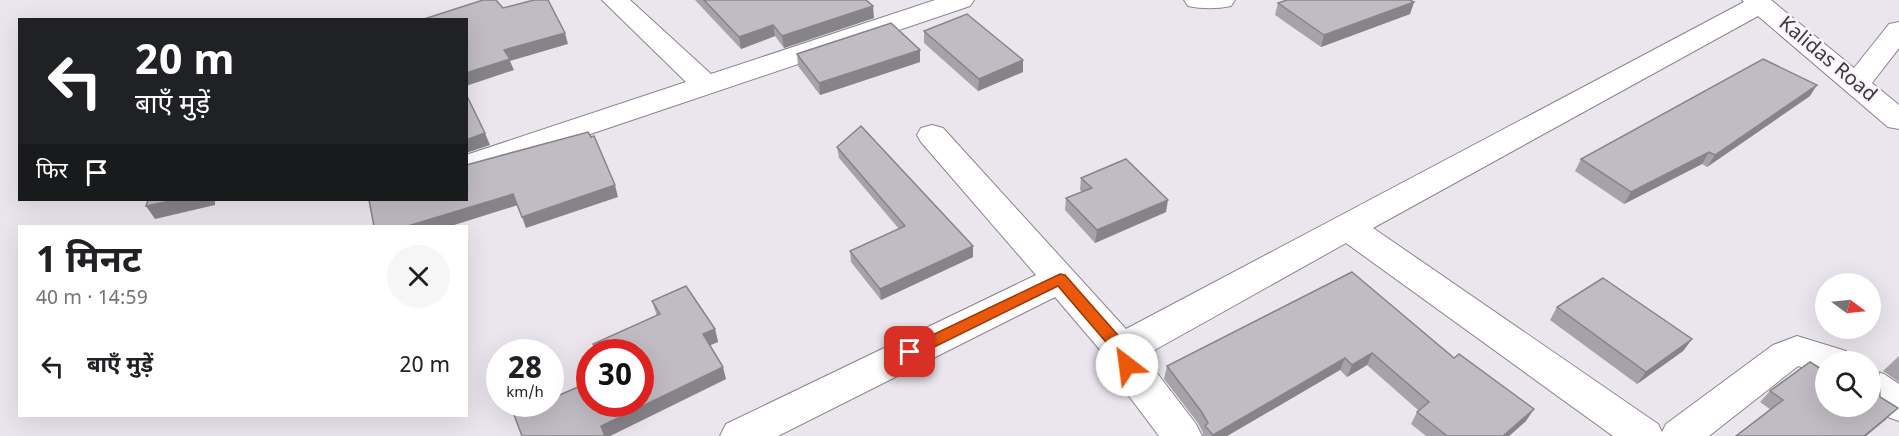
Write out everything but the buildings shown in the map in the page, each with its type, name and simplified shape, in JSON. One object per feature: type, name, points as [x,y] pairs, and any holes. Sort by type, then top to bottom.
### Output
[{"type":"street","points":[[615,0],[707,86]]},
{"type":"street","points":[[468,165],[961,0]]},
{"type":"street","points":[[1197,0],[1222,0]]},
{"type":"street","points":[[1125,353],[1133,343],[1757,2]]},
{"type":"street","name":"Kalidas Road","points":[[1757,2],[1899,120]]},
{"type":"street","points":[[1857,84],[1899,30]]},
{"type":"street","points":[[932,135],[1125,353],[1127,365],[1182,436]]},
{"type":"street","points":[[1348,227],[1644,436]]},
{"type":"street","points":[[740,436],[1060,279]]},
{"type":"street","points":[[1680,436],[1786,355],[1797,351],[1815,356]]},
{"type":"street","points":[[1881,393],[1899,405]]},
{"type":"route","points":[[910,352],[1060,279],[1125,353],[1127,365]]}]
